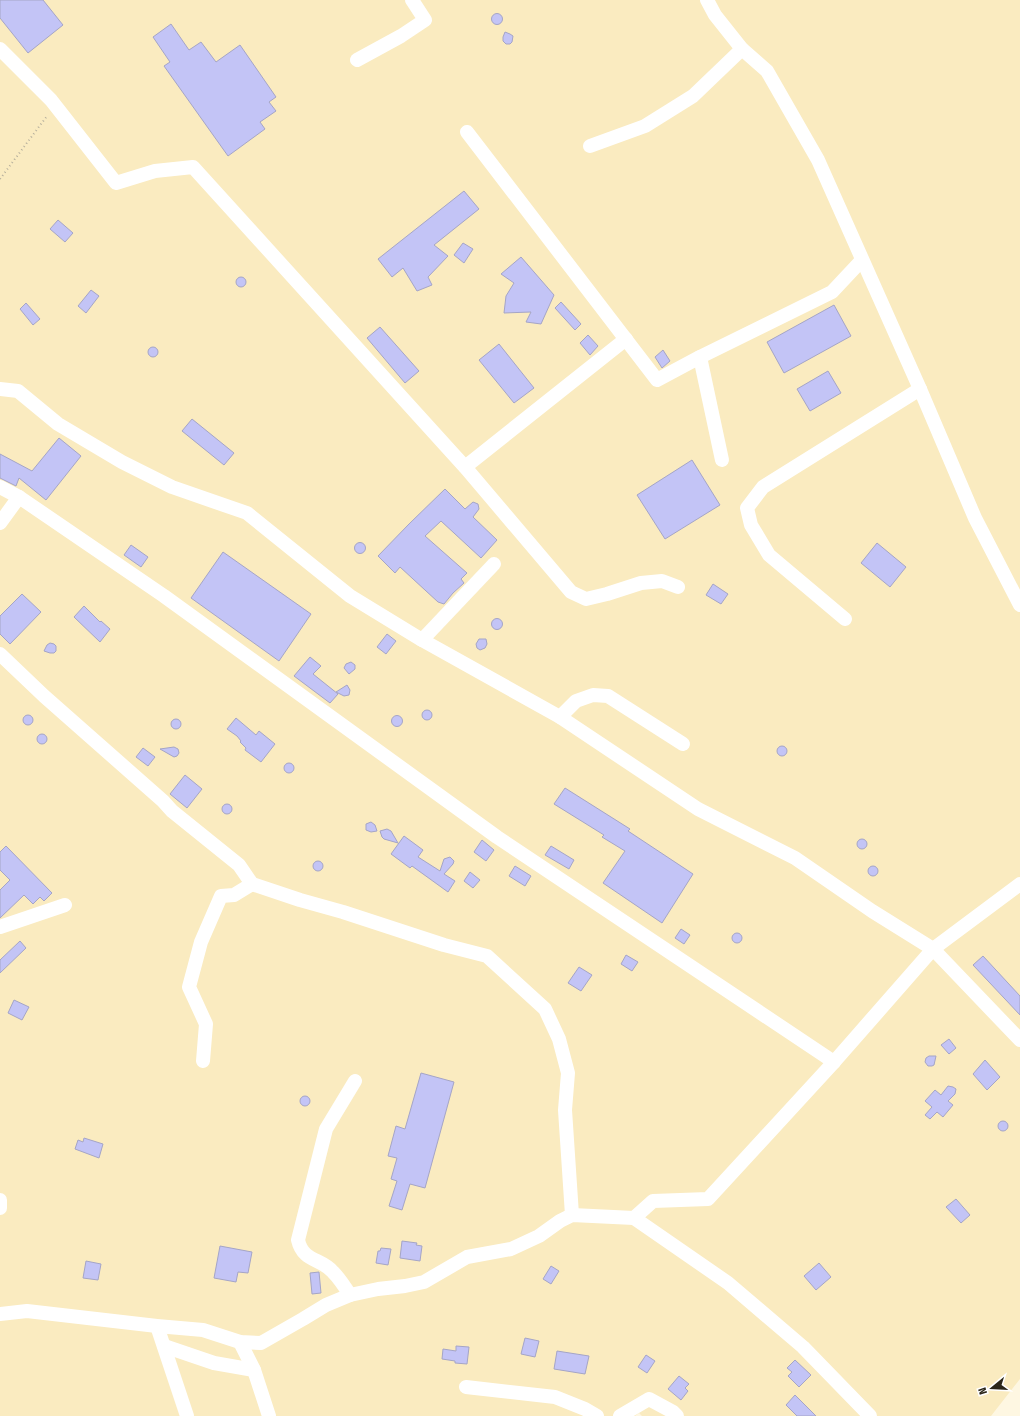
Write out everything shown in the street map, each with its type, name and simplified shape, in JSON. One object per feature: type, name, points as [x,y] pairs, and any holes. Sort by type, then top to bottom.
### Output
[{"type":"street","points":[[357,60],[401,36],[426,20],[412,0]]},
{"type":"street","points":[[707,0],[715,15],[742,48],[767,71],[818,160],[920,389],[974,518],[1020,605]]},
{"type":"street","points":[[590,146],[645,126],[693,96],[742,48]]},
{"type":"street","points":[[0,49],[50,100],[116,183],[155,171],[193,167],[465,468],[570,592],[586,599],[641,583],[662,581],[678,587]]},
{"type":"street","points":[[467,132],[657,380],[700,357],[832,292],[862,260]]},
{"type":"street","points":[[465,468],[626,339]]},
{"type":"street","points":[[700,357],[722,460]]},
{"type":"street","points":[[0,389],[18,391],[58,424],[122,462],[172,487],[247,513],[350,596],[422,640],[560,718],[698,809],[795,858],[872,911],[933,949],[1020,1040]]},
{"type":"street","points":[[845,619],[769,555],[751,525],[747,508],[762,487],[920,389]]},
{"type":"street","points":[[0,487],[19,497],[164,596],[497,837],[834,1062]]},
{"type":"street","points":[[0,523],[19,497]]},
{"type":"street","points":[[422,640],[494,564]]},
{"type":"street","points":[[0,654],[44,696],[163,801],[172,811],[239,865],[252,884],[444,945],[487,956],[545,1009],[559,1039],[568,1073],[564,1110],[572,1215]]},
{"type":"street","points":[[560,718],[576,701],[593,696],[608,696],[684,744]]},
{"type":"street","points":[[203,1061],[206,1024],[189,987],[199,950],[221,896],[234,895],[252,884]]},
{"type":"street","points":[[634,1218],[653,1201],[708,1199],[834,1062],[933,949],[1020,884]]},
{"type":"street","points":[[0,927],[65,905]]},
{"type":"street","points":[[350,1295],[326,1265],[313,1260],[303,1253],[299,1247],[298,1240],[326,1129],[355,1081]]},
{"type":"street","points":[[0,1200],[0,1208]]},
{"type":"street","points":[[1,1311],[27,1311],[203,1330],[240,1342],[261,1343],[326,1305],[350,1295],[424,1282],[468,1257],[511,1249],[539,1236],[560,1221],[572,1215],[634,1218],[728,1283],[803,1347],[864,1412],[870,1416]]},
{"type":"street","points":[[157,1326],[187,1416]]},
{"type":"street","points":[[240,1342],[254,1370],[269,1416]]},
{"type":"street","points":[[164,1346],[214,1363],[254,1370]]},
{"type":"street","points":[[466,1387],[555,1397],[585,1408],[597,1416]]},
{"type":"street","points":[[620,1416],[649,1399],[673,1412],[677,1416]]},
{"type":"path","points":[[0,179],[50,112],[50,100]]},
{"type":"shaded area","points":[[0,0],[1020,0],[1020,1379],[991,1416],[642,1416],[639,1413],[635,1416],[0,1416]]},
{"type":"building","points":[[0,0],[43,0],[63,25],[28,53],[0,18]]},
{"type":"building","points":[[497,13],[501,15],[503,19],[501,23],[497,25],[493,23],[491,19],[493,15]]},
{"type":"building","points":[[171,24],[189,50],[201,42],[216,62],[240,45],[276,97],[269,102],[276,111],[260,122],[265,129],[228,156],[164,66],[170,62],[153,37]]},
{"type":"building","points":[[505,32],[513,36],[510,44],[506,44],[503,41]]},
{"type":"building","points":[[464,191],[479,209],[434,245],[448,256],[428,277],[432,285],[417,291],[403,268],[392,277],[378,259]]},
{"type":"building","points":[[58,220],[73,233],[65,242],[50,229]]},
{"type":"building","points":[[463,243],[473,249],[464,263],[454,255]]},
{"type":"building","points":[[521,257],[554,295],[541,324],[526,322],[531,312],[504,313],[506,296],[514,283],[501,274]]},
{"type":"building","points":[[239,277],[243,277],[245,278],[245,286],[239,287],[236,284],[236,280]]},
{"type":"building","points":[[91,290],[99,296],[86,313],[78,306]]},
{"type":"building","points":[[561,302],[581,324],[575,330],[555,308]]},
{"type":"building","points":[[26,303],[40,319],[33,325],[20,309]]},
{"type":"building","points":[[834,305],[851,336],[784,373],[767,342]]},
{"type":"building","points":[[380,327],[419,371],[405,383],[367,338]]},
{"type":"building","points":[[588,335],[598,346],[590,355],[580,343]]},
{"type":"building","points":[[499,344],[534,388],[514,403],[479,360]]},
{"type":"building","points":[[151,347],[155,347],[157,348],[157,356],[151,357],[148,354],[148,350]]},
{"type":"building","points":[[663,350],[670,361],[662,368],[655,357]]},
{"type":"building","points":[[828,371],[841,393],[810,411],[797,389]]},
{"type":"building","points":[[192,419],[234,453],[224,465],[182,431]]},
{"type":"building","points":[[59,438],[81,456],[46,500],[19,478],[16,486],[0,478],[0,454],[32,471]]},
{"type":"building","points":[[692,460],[720,505],[665,539],[637,495]]},
{"type":"building","points":[[445,489],[465,509],[473,502],[478,504],[479,509],[473,517],[497,540],[481,558],[441,521],[425,536],[467,573],[461,579],[464,583],[444,604],[438,602],[400,567],[395,573],[378,556]]},
{"type":"building","points":[[360,542],[364,544],[366,548],[364,552],[360,554],[356,552],[354,548],[356,544]]},
{"type":"building","points":[[877,543],[906,567],[890,587],[861,563]]},
{"type":"building","points":[[131,545],[148,557],[141,567],[124,555]]},
{"type":"building","points":[[223,552],[311,614],[279,661],[191,598]]},
{"type":"building","points":[[713,584],[728,594],[721,604],[706,595]]},
{"type":"building","points":[[22,594],[41,612],[10,644],[0,634],[0,616]]},
{"type":"building","points":[[84,606],[100,622],[101,621],[110,629],[100,642],[74,617]]},
{"type":"building","points":[[497,618],[501,620],[503,624],[501,628],[497,630],[493,628],[491,624],[493,620]]},
{"type":"building","points":[[387,634],[396,641],[386,654],[377,647]]},
{"type":"building","points":[[479,639],[486,639],[487,644],[485,648],[480,650],[477,648],[476,644]]},
{"type":"building","points":[[50,643],[56,646],[56,651],[54,653],[44,651]]},
{"type":"building","points":[[310,657],[321,666],[313,674],[338,694],[330,703],[294,676]]},
{"type":"building","points":[[351,662],[355,665],[355,669],[349,674],[344,668],[346,664]]},
{"type":"building","points":[[347,685],[350,690],[349,695],[344,696],[336,692]]},
{"type":"building","points":[[425,710],[429,710],[431,711],[431,719],[425,720],[422,717],[422,713]]},
{"type":"building","points":[[26,715],[30,715],[32,716],[32,724],[26,725],[23,722],[23,718]]},
{"type":"building","points":[[395,716],[399,716],[401,717],[401,725],[395,726],[392,723],[392,719]]},
{"type":"building","points":[[236,718],[256,735],[259,731],[275,744],[261,762],[245,750],[246,748],[237,736],[227,729]]},
{"type":"building","points":[[174,719],[178,719],[180,720],[180,728],[174,729],[171,726],[171,722]]},
{"type":"building","points":[[40,734],[44,734],[46,735],[46,743],[40,744],[37,741],[37,737]]},
{"type":"building","points":[[780,746],[784,746],[786,747],[786,755],[780,756],[777,753],[777,749]]},
{"type":"building","points":[[174,747],[178,749],[179,753],[174,757],[160,749]]},
{"type":"building","points":[[143,748],[155,757],[148,766],[136,757]]},
{"type":"building","points":[[287,763],[291,763],[293,764],[293,772],[287,773],[284,770],[284,766]]},
{"type":"building","points":[[185,775],[202,789],[187,808],[170,794]]},
{"type":"building","points":[[565,788],[630,829],[628,831],[693,874],[662,923],[603,883],[625,851],[602,837],[604,835],[554,804]]},
{"type":"building","points":[[225,804],[229,804],[231,805],[231,813],[225,814],[222,811],[222,807]]},
{"type":"building","points":[[371,822],[375,825],[377,831],[371,832],[366,830],[366,824]]},
{"type":"building","points":[[387,829],[391,831],[398,843],[382,837],[380,831]]},
{"type":"building","points":[[404,836],[423,850],[418,857],[440,871],[444,859],[450,857],[454,861],[444,874],[455,881],[448,892],[412,866],[410,868],[391,854]]},
{"type":"building","points":[[860,839],[864,839],[866,840],[866,848],[860,849],[857,846],[857,842]]},
{"type":"building","points":[[482,840],[494,850],[486,861],[474,852]]},
{"type":"building","points":[[6,846],[52,893],[44,901],[40,897],[33,904],[24,895],[0,918],[0,890],[10,880],[0,870],[0,852]]},
{"type":"building","points":[[551,846],[574,860],[569,869],[545,855]]},
{"type":"building","points":[[316,861],[320,861],[322,862],[322,870],[316,871],[313,868],[313,864]]},
{"type":"building","points":[[515,866],[531,876],[525,886],[509,876]]},
{"type":"building","points":[[871,866],[875,866],[877,867],[877,875],[871,876],[868,873],[868,869]]},
{"type":"building","points":[[470,872],[480,880],[473,888],[464,881]]},
{"type":"building","points":[[681,929],[690,935],[684,944],[675,938]]},
{"type":"building","points":[[735,933],[739,933],[741,934],[741,942],[735,943],[732,940],[732,936]]},
{"type":"building","points":[[20,941],[26,948],[0,973],[0,960]]},
{"type":"building","points":[[626,955],[638,962],[632,971],[621,964]]},
{"type":"building","points":[[983,956],[1020,996],[1020,1015],[973,965]]},
{"type":"building","points":[[579,967],[592,975],[581,991],[568,983]]},
{"type":"building","points":[[14,1000],[29,1007],[22,1020],[8,1013]]},
{"type":"building","points":[[949,1039],[956,1048],[949,1054],[941,1045]]},
{"type":"building","points":[[929,1056],[936,1056],[934,1065],[932,1066],[928,1066],[925,1062],[926,1058]]},
{"type":"building","points":[[985,1060],[1000,1077],[987,1090],[973,1074]]},
{"type":"building","points":[[421,1073],[454,1082],[425,1188],[410,1184],[402,1210],[389,1206],[397,1181],[391,1179],[397,1158],[388,1156],[396,1126],[405,1129]]},
{"type":"building","points":[[948,1086],[956,1089],[955,1094],[948,1101],[953,1105],[943,1117],[937,1112],[930,1119],[925,1115],[932,1107],[925,1101],[935,1090],[941,1095]]},
{"type":"building","points":[[303,1096],[307,1096],[309,1097],[309,1105],[303,1106],[300,1103],[300,1099]]},
{"type":"building","points":[[1001,1121],[1005,1121],[1007,1122],[1007,1130],[1001,1131],[998,1128],[998,1124]]},
{"type":"building","points":[[84,1138],[103,1144],[99,1158],[75,1149],[78,1140],[83,1142]]},
{"type":"building","points":[[956,1199],[970,1215],[961,1223],[946,1207]]},
{"type":"building","points":[[402,1241],[417,1243],[416,1245],[422,1246],[420,1261],[400,1258]]},
{"type":"building","points":[[220,1246],[252,1252],[248,1273],[238,1272],[236,1282],[214,1278]]},
{"type":"building","points":[[381,1248],[391,1249],[388,1265],[376,1263],[378,1251],[380,1251]]},
{"type":"building","points":[[86,1261],[101,1264],[98,1280],[83,1278]]},
{"type":"building","points":[[819,1263],[831,1277],[816,1290],[804,1276]]},
{"type":"building","points":[[551,1266],[559,1271],[551,1284],[543,1279]]},
{"type":"building","points":[[319,1272],[321,1293],[312,1294],[310,1273]]},
{"type":"building","points":[[525,1338],[539,1341],[535,1357],[521,1354]]},
{"type":"building","points":[[456,1346],[469,1347],[467,1364],[455,1363],[455,1361],[442,1359],[443,1349],[456,1351]]},
{"type":"building","points":[[557,1351],[589,1356],[585,1374],[554,1369]]},
{"type":"building","points":[[646,1355],[655,1361],[647,1373],[638,1367]]},
{"type":"building","points":[[795,1360],[811,1375],[799,1387],[788,1376],[792,1372],[787,1368]]},
{"type":"building","points":[[679,1376],[689,1384],[685,1388],[688,1391],[681,1400],[668,1389]]},
{"type":"building","points":[[795,1395],[816,1416],[797,1416],[786,1405]]}]
